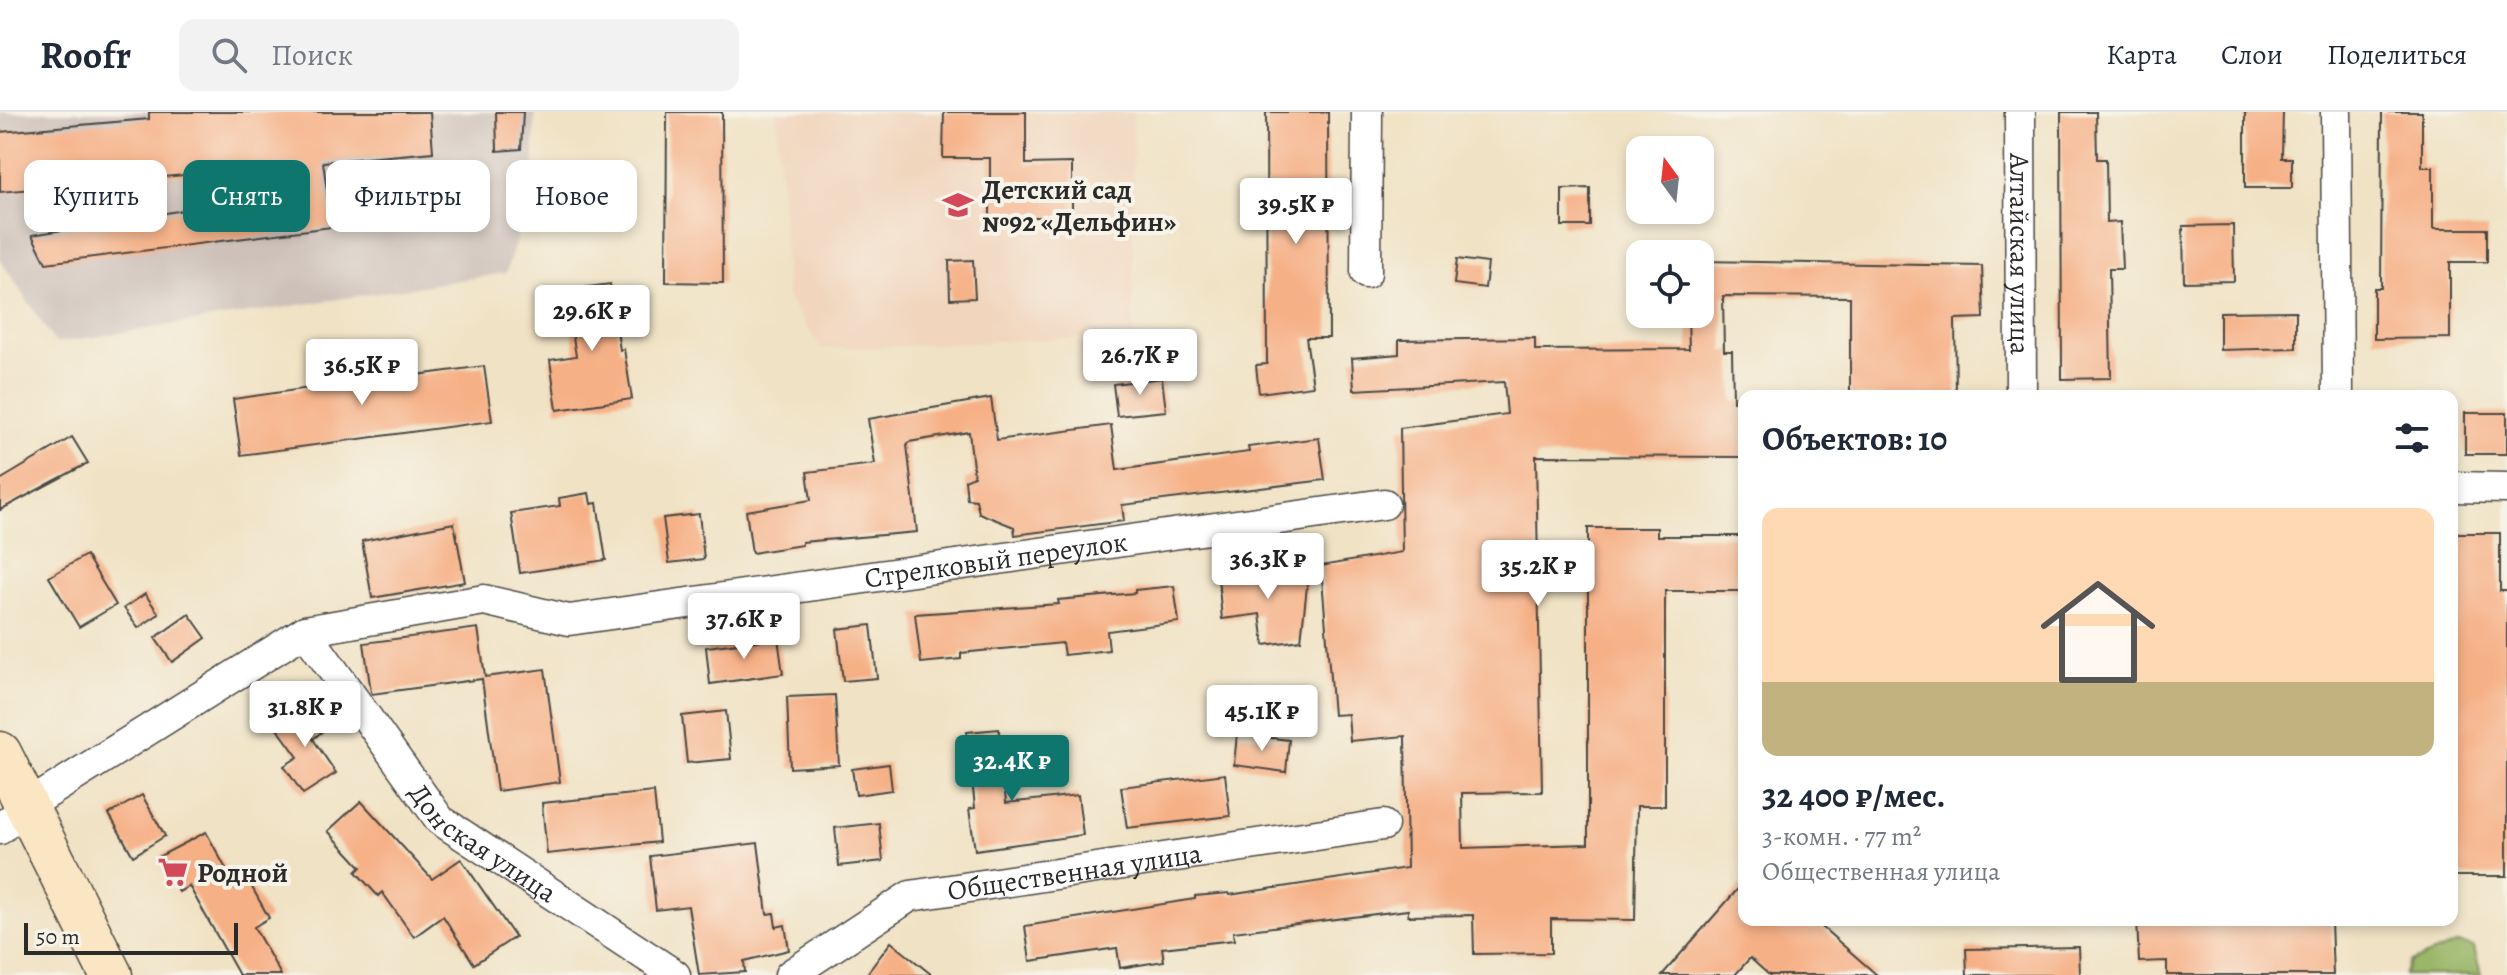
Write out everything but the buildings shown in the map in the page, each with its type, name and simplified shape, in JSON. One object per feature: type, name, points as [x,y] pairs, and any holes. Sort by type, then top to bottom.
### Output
[{"type":"main road","points":[[0,753],[13,818],[111,975]]},
{"type":"street","points":[[1366,273],[1367,112]]},
{"type":"street","name":"Алтайская улица","points":[[2020,112],[2021,390]]},
{"type":"street","points":[[2336,112],[2338,390]]},
{"type":"street","points":[[2458,487],[2507,488]]},
{"type":"street","name":"Стрелковый переулок","points":[[13,818],[305,631],[484,600],[569,620],[1384,504]]},
{"type":"street","name":"Донская улица","points":[[305,631],[440,820],[675,975]]},
{"type":"street","name":"Общественная улица","points":[[790,975],[910,896],[1383,825]]},
{"type":"shaded area","points":[[0,112],[535,112],[534,160],[506,160],[506,232],[518,232],[506,273],[55,343],[0,259]]},
{"type":"shaded area","name":"Детский сад №92 «Дельфин»","points":[[777,112],[1133,112],[1133,336],[822,349],[787,297]]},
{"type":"green space","points":[[2458,943],[2474,947],[2481,975],[2404,975],[2410,962]]},
{"type":"place","name":"Детский сад №92 «Дельфин»","points":[[958,205]]},
{"type":"place","name":"Родной","points":[[173,872]]}]
